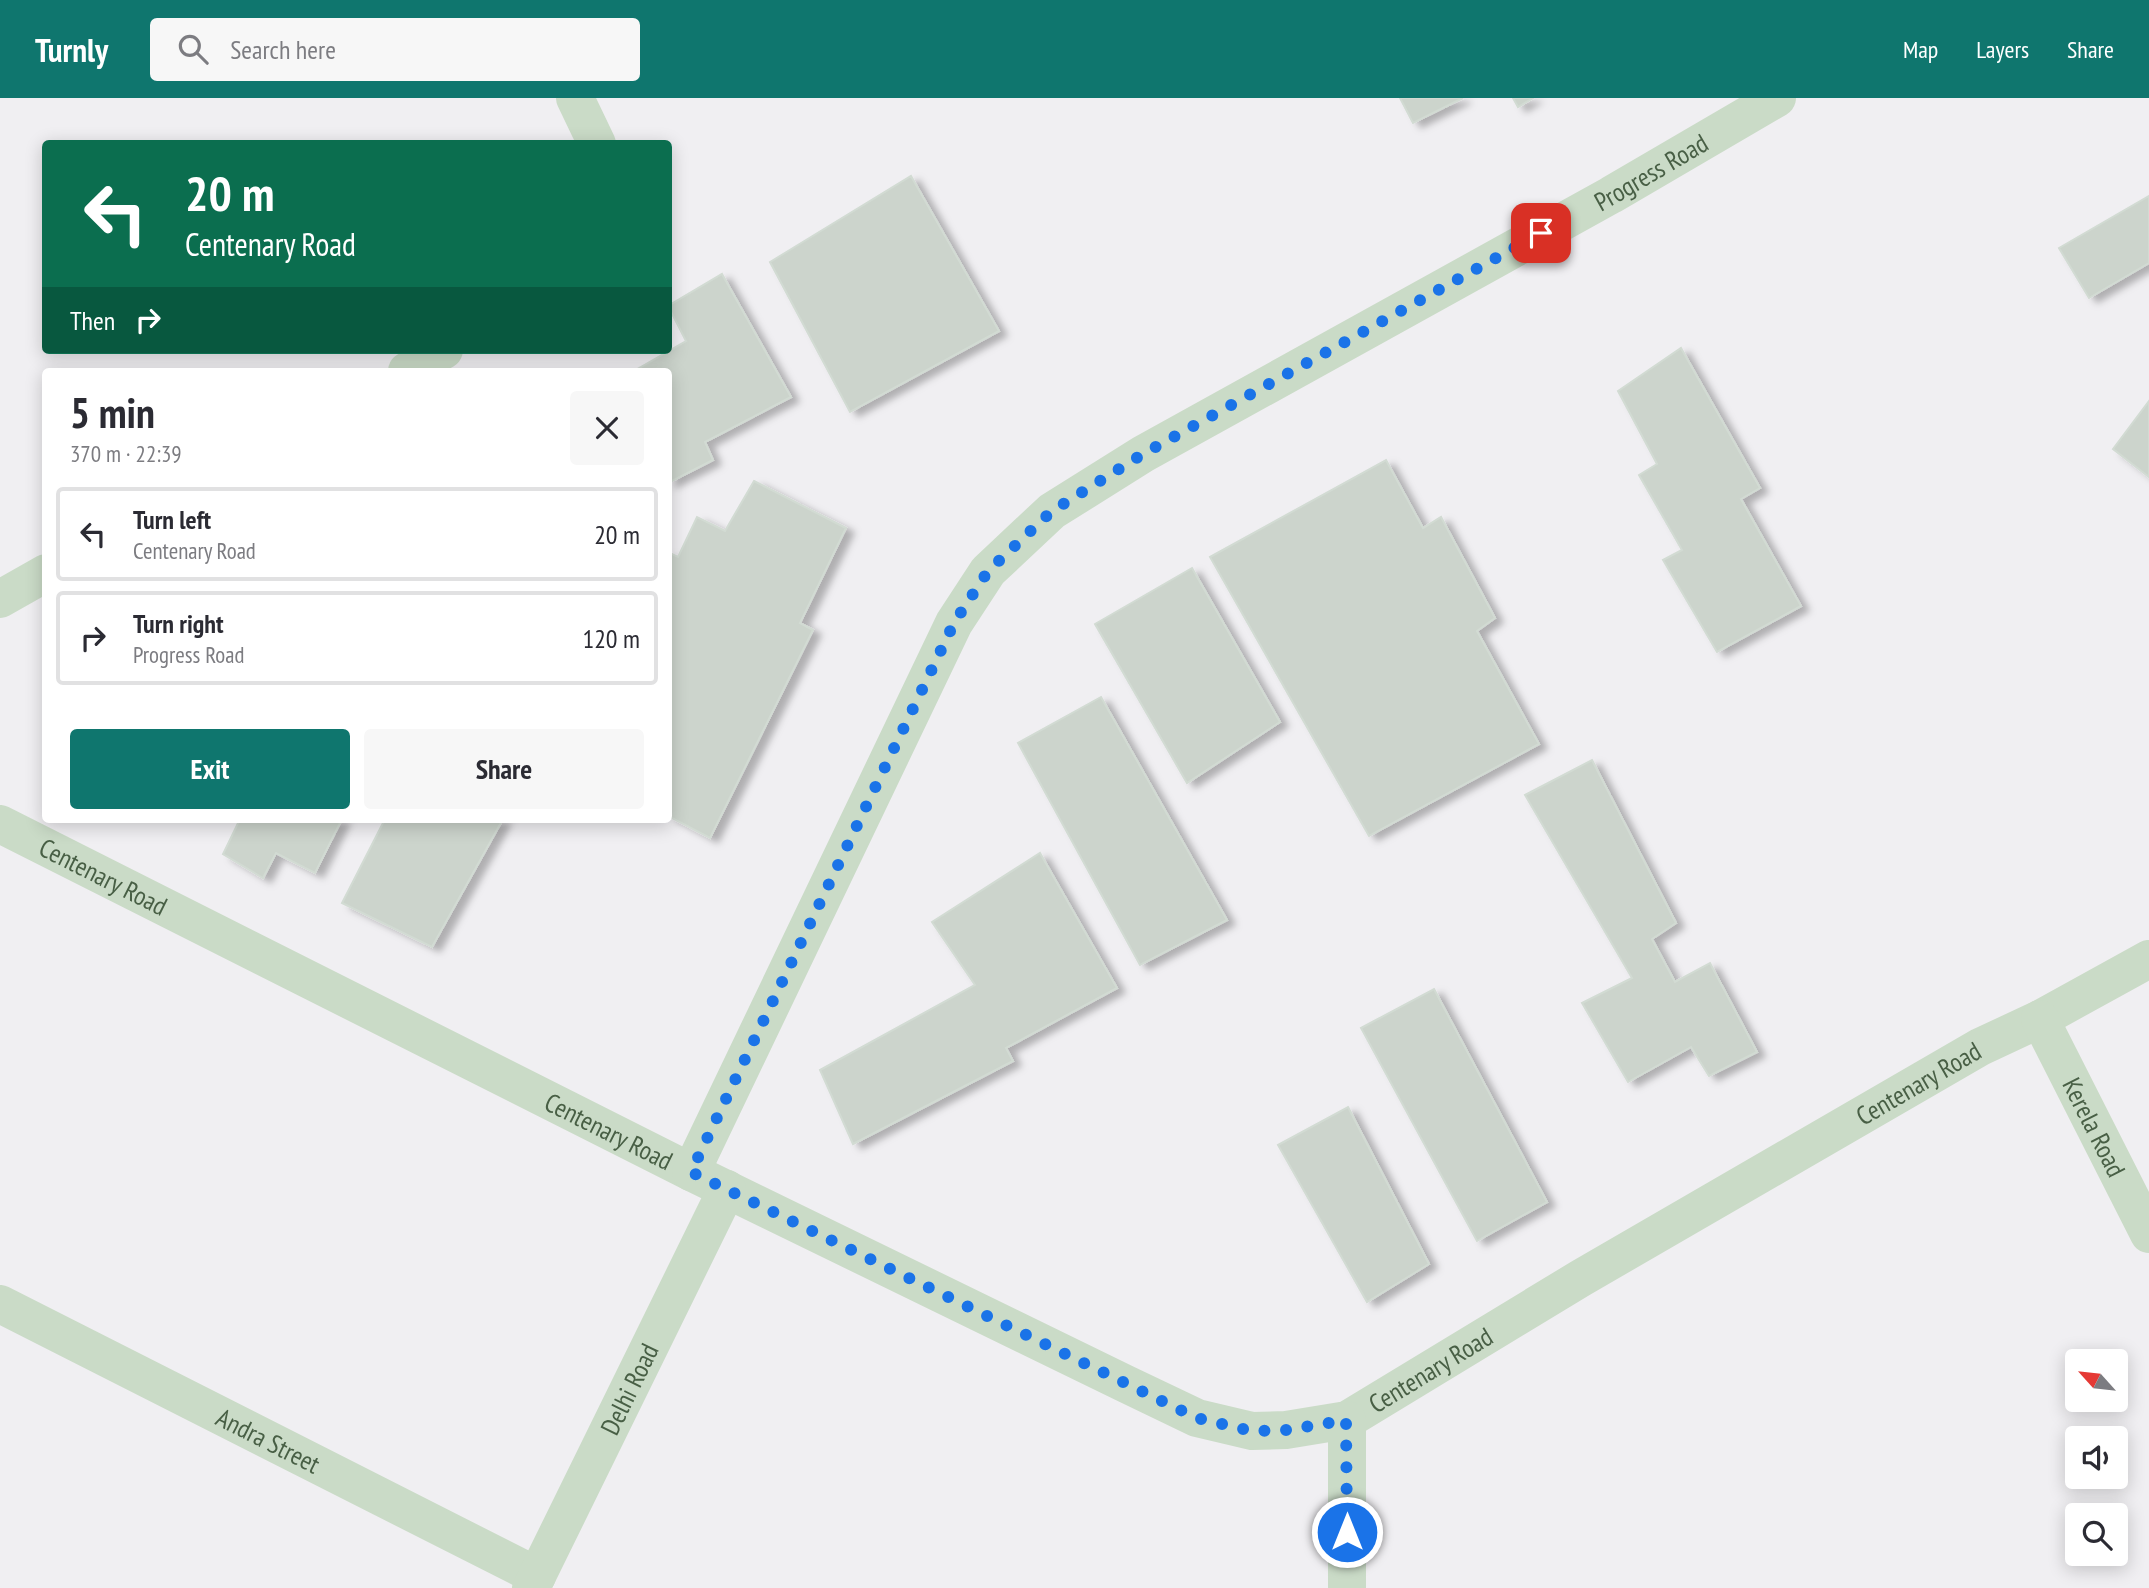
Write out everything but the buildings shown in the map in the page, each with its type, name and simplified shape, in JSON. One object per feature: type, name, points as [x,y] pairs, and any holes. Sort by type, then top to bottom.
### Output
[{"type":"street","points":[[575,98],[595,140]]},
{"type":"street","name":"Progress Road","points":[[691,1172],[954,623],[988,571],[1052,511],[1143,454],[1611,195],[1777,98]]},
{"type":"street","points":[[412,368],[437,354]]},
{"type":"street","points":[[0,598],[42,575]]},
{"type":"street","name":"Centenary Road","points":[[0,824],[691,1172],[1197,1418],[1252,1431],[1286,1430],[1346,1420],[1581,1278],[1980,1047],[2040,1019],[2149,959]]},
{"type":"street","name":"Kerela Road","points":[[2040,1019],[2149,1234]]},
{"type":"street","name":"Delhi Road","points":[[534,1582],[727,1189]]},
{"type":"street","name":"Andra Street","points":[[0,1304],[534,1582]]},
{"type":"street","points":[[1346,1420],[1348,1588]]},
{"type":"route","points":[[1347,1532],[1346,1420],[1286,1430],[1252,1431],[1197,1418],[691,1172],[954,623],[988,571],[1052,511],[1143,454],[1541,233]]}]
